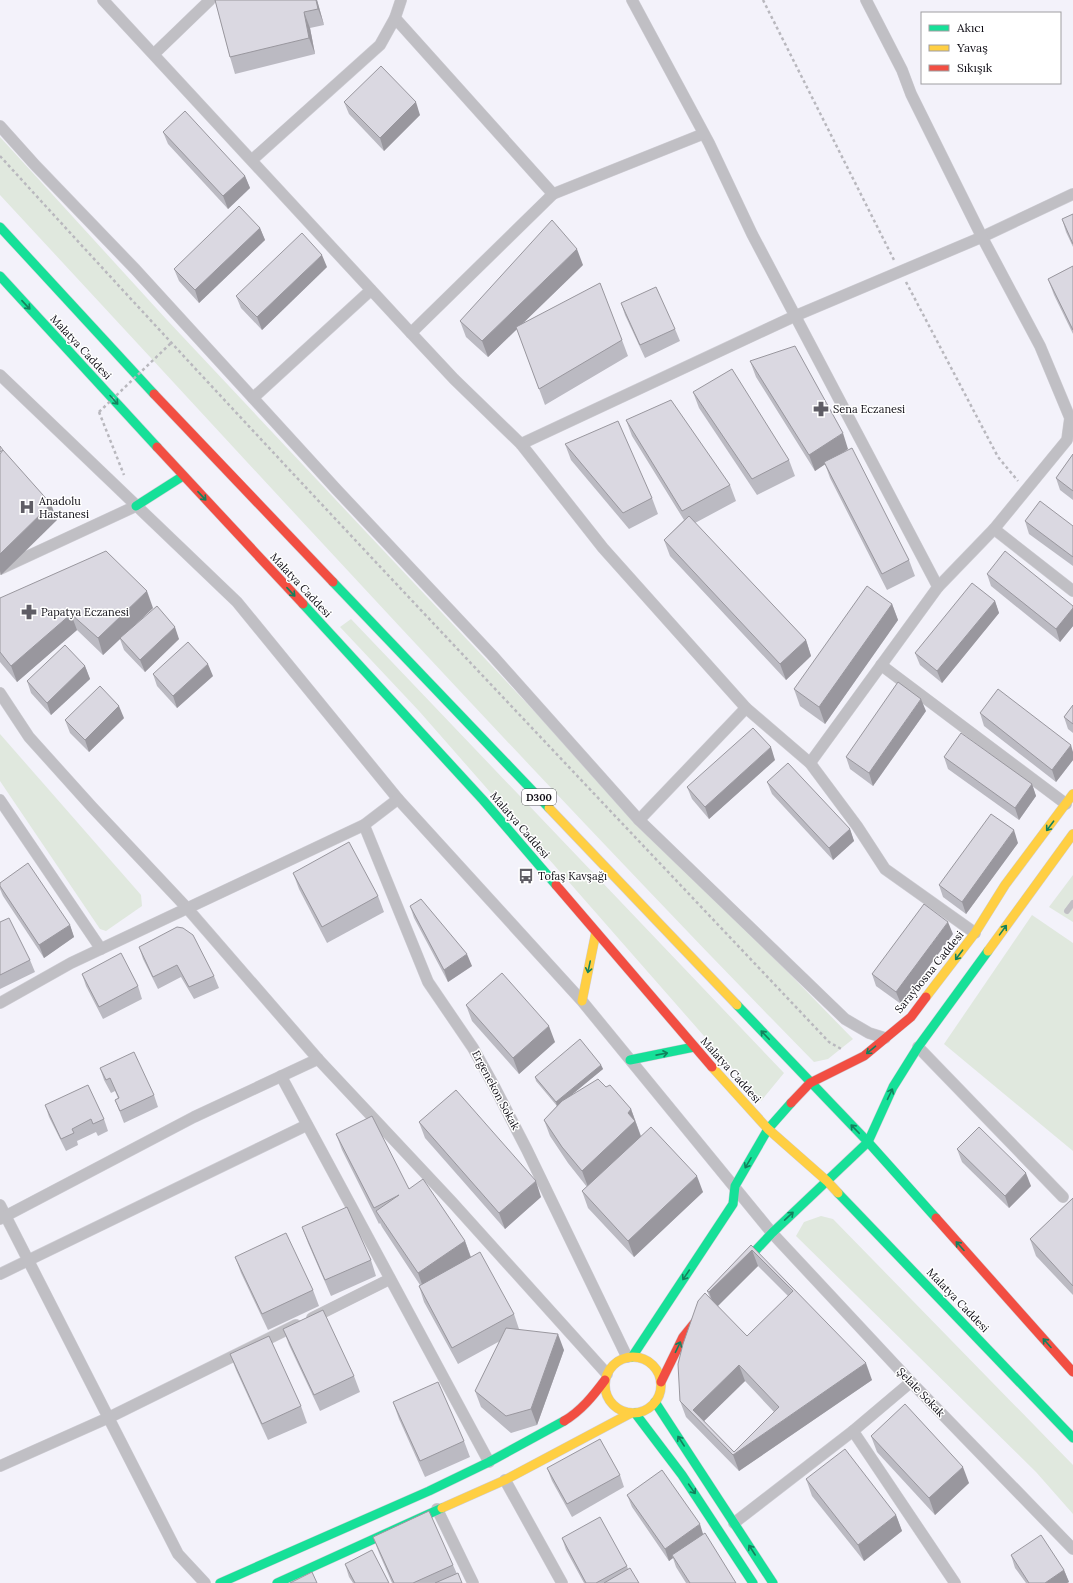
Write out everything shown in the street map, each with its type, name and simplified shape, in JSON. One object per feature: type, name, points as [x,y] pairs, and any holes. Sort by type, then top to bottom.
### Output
[{"type":"main road","name":"Malatya Caddesi","points":[[0,227],[167,408],[868,1142],[1073,1372]]},
{"type":"main road","name":"Malatya Caddesi","points":[[0,276],[483,800],[694,1047],[768,1129],[827,1181],[1073,1438]]},
{"type":"main road","points":[[136,506],[183,476]]},
{"type":"main road","name":"Saraybosna Caddesi","points":[[735,1186],[768,1129],[810,1083],[864,1056],[911,1017],[976,933],[1005,885],[1070,799]]},
{"type":"main road","points":[[737,1271],[772,1233],[868,1142],[893,1087],[918,1047],[1073,834]]},
{"type":"main road","points":[[582,1001],[596,932]]},
{"type":"main road","points":[[630,1060],[694,1047]]},
{"type":"main road","points":[[629,1357],[733,1204],[735,1186]]},
{"type":"main road","points":[[661,1382],[683,1337],[708,1307]]},
{"type":"main road","points":[[220,1583],[429,1491],[489,1462],[572,1416],[591,1399],[612,1366],[619,1360],[629,1357],[644,1359],[654,1366],[659,1374],[661,1389],[655,1402],[643,1411],[633,1413],[505,1480],[437,1509],[277,1583]]},
{"type":"main road","points":[[606,1377],[605,1388],[611,1402],[623,1411],[633,1413],[656,1439],[713,1519],[753,1583]]},
{"type":"main road","points":[[655,1402],[773,1583]]},
{"type":"street","points":[[103,0],[454,379],[521,444],[603,548],[746,708],[810,763],[857,826],[885,869],[976,933]]},
{"type":"street","points":[[154,54],[210,0]]},
{"type":"street","points":[[252,160],[380,45],[395,18],[401,0]]},
{"type":"street","points":[[632,0],[703,134],[752,234],[938,587]]},
{"type":"street","points":[[810,763],[938,587],[994,529],[1067,440],[1070,418],[1040,346],[982,237],[911,94],[902,70],[866,0]]},
{"type":"street","points":[[395,18],[552,194]]},
{"type":"street","points":[[0,126],[35,165],[135,269],[492,655],[639,820],[845,1019],[868,1034],[885,1038]]},
{"type":"street","points":[[411,333],[552,194],[703,134]]},
{"type":"street","points":[[521,444],[795,316],[982,237],[1073,194]]},
{"type":"street","points":[[253,398],[371,290]]},
{"type":"street","name":"Şelale Sokak","points":[[0,375],[237,602],[398,798],[582,1001],[772,1233],[911,1382],[1073,1549]]},
{"type":"street","points":[[0,570],[136,506]]},
{"type":"street","points":[[994,529],[1073,591]]},
{"type":"street","points":[[881,665],[1070,799]]},
{"type":"street","points":[[0,693],[29,736],[92,807],[187,908],[318,1059],[452,1202],[606,1377]]},
{"type":"street","points":[[639,820],[746,708]]},
{"type":"street","points":[[0,1003],[71,963],[364,825],[398,798]]},
{"type":"street","points":[[0,800],[101,949]]},
{"type":"street","name":"Ergenekon Sokak","points":[[364,825],[428,982],[473,1048],[494,1086],[531,1157],[629,1357]]},
{"type":"street","points":[[918,1047],[1063,1196]]},
{"type":"street","points":[[3,1217],[194,1117],[318,1059]]},
{"type":"street","points":[[281,1076],[489,1462]]},
{"type":"street","points":[[0,1274],[307,1125]]},
{"type":"street","points":[[0,1204],[3,1217],[29,1261],[110,1417],[178,1554],[205,1583]]},
{"type":"street","points":[[0,1466],[110,1417],[390,1279]]},
{"type":"street","points":[[734,1523],[852,1432],[911,1382]]},
{"type":"street","points":[[852,1432],[955,1583]]},
{"type":"street","points":[[505,1480],[562,1583]]},
{"type":"street","points":[[437,1509],[474,1583]]},
{"type":"lane","points":[[1067,911],[1073,903]]},
{"type":"path","points":[[763,0],[900,272],[998,456],[1026,490]]},
{"type":"path","points":[[0,156],[171,343],[427,617],[829,1042],[851,1055],[864,1056]]},
{"type":"path","points":[[125,477],[99,412],[171,343]]},
{"type":"shaded area","points":[[0,137],[167,320],[535,712],[853,1039],[828,1059],[814,1062],[608,848],[404,632],[0,195]]},
{"type":"shaded area","points":[[351,619],[784,1073],[761,1101],[419,711],[340,627]]},
{"type":"shaded area","points":[[0,734],[141,895],[142,906],[106,931],[100,929],[0,781]]},
{"type":"shaded area","points":[[1073,875],[1073,922],[1049,907]]},
{"type":"shaded area","points":[[1032,915],[1073,943],[1073,1151],[944,1044]]},
{"type":"shaded area","points":[[821,1216],[833,1219],[1073,1465],[1073,1514],[1036,1472],[796,1236],[804,1222]]},
{"type":"building","points":[[215,0],[316,0],[318,9],[304,12],[309,38],[230,57]]},
{"type":"building","points":[[381,66],[416,102],[380,138],[344,102]]},
{"type":"building","points":[[185,111],[245,176],[223,196],[163,132]]},
{"type":"building","points":[[239,206],[260,228],[195,290],[174,269]]},
{"type":"building","points":[[1073,214],[1073,244],[1062,219]]},
{"type":"building","points":[[552,220],[577,249],[482,341],[460,321]]},
{"type":"building","points":[[302,233],[322,255],[257,317],[236,296]]},
{"type":"building","points":[[1073,266],[1073,330],[1048,279]]},
{"type":"building","points":[[600,283],[622,340],[539,389],[516,327]]},
{"type":"building","points":[[656,287],[675,329],[640,345],[621,303]]},
{"type":"building","points":[[795,346],[843,433],[809,455],[750,361]]},
{"type":"building","points":[[732,369],[789,460],[752,479],[693,392]]},
{"type":"building","points":[[671,400],[730,485],[682,511],[626,420]]},
{"type":"building","points":[[618,421],[652,498],[623,513],[565,444]]},
{"type":"building","points":[[852,448],[909,560],[882,574],[824,462]]},
{"type":"building","points":[[3,450],[51,504],[0,554],[0,454]]},
{"type":"building","points":[[1073,454],[1073,491],[1056,478]]},
{"type":"building","points":[[1040,501],[1073,526],[1073,557],[1025,521]]},
{"type":"building","points":[[689,516],[806,640],[780,664],[664,540]]},
{"type":"building","points":[[106,551],[147,591],[98,638],[71,614],[11,666],[0,652],[0,598]]},
{"type":"building","points":[[1005,551],[1073,606],[1056,629],[987,574]]},
{"type":"building","points":[[972,583],[995,601],[937,671],[915,653]]},
{"type":"building","points":[[867,586],[892,604],[819,707],[794,689]]},
{"type":"building","points":[[157,606],[175,627],[140,660],[120,638]]},
{"type":"building","points":[[188,642],[208,664],[173,696],[153,674]]},
{"type":"building","points":[[65,645],[85,666],[47,703],[27,681]]},
{"type":"building","points":[[898,682],[921,699],[869,773],[846,757]]},
{"type":"building","points":[[100,686],[119,706],[85,740],[65,720]]},
{"type":"building","points":[[998,689],[1071,745],[1052,770],[980,713]]},
{"type":"building","points":[[1073,705],[1073,724],[1064,717]]},
{"type":"building","points":[[753,728],[771,747],[705,807],[687,787]]},
{"type":"building","points":[[961,733],[1032,784],[1015,808],[944,757]]},
{"type":"building","points":[[788,763],[850,829],[829,848],[767,782]]},
{"type":"building","points":[[991,814],[1014,830],[962,902],[939,885]]},
{"type":"building","points":[[349,842],[378,896],[322,927],[293,873]]},
{"type":"building","points":[[28,863],[70,925],[39,945],[0,886],[0,883]]},
{"type":"building","points":[[421,899],[467,954],[444,970],[410,906]]},
{"type":"building","points":[[924,904],[948,922],[896,992],[872,974]]},
{"type":"building","points":[[9,918],[30,960],[0,975],[0,922]]},
{"type":"building","points":[[177,927],[183,928],[193,935],[214,976],[189,987],[177,965],[153,977],[139,947]]},
{"type":"building","points":[[121,953],[138,986],[99,1007],[82,974]]},
{"type":"building","points":[[502,973],[549,1026],[513,1058],[466,1005]]},
{"type":"building","points":[[580,1039],[601,1065],[556,1102],[535,1077]]},
{"type":"building","points":[[134,1052],[154,1095],[120,1111],[115,1100],[119,1098],[110,1078],[106,1080],[100,1068]]},
{"type":"building","points":[[598,1079],[606,1087],[610,1085],[631,1109],[628,1113],[635,1121],[582,1171],[562,1147],[544,1120],[562,1101]]},
{"type":"building","points":[[88,1085],[104,1119],[93,1124],[91,1119],[72,1129],[74,1133],[61,1139],[45,1105]]},
{"type":"building","points":[[456,1090],[536,1181],[499,1213],[419,1122]]},
{"type":"building","points":[[372,1116],[409,1189],[423,1179],[465,1241],[418,1273],[376,1211],[399,1195],[374,1208],[336,1134]]},
{"type":"building","points":[[651,1127],[697,1176],[628,1241],[582,1191]]},
{"type":"building","points":[[979,1127],[1026,1173],[1005,1196],[957,1149]]},
{"type":"building","points":[[1073,1198],[1073,1286],[1030,1239]]},
{"type":"building","points":[[347,1207],[371,1260],[325,1280],[302,1227]]},
{"type":"building","points":[[286,1233],[313,1290],[262,1314],[235,1257]]},
{"type":"building","points":[[751,1245],[866,1363],[733,1455],[680,1401],[678,1364],[683,1344],[698,1301],[705,1293],[747,1336],[793,1291],[752,1250],[709,1292],[707,1291]],"holes":[[[739,1365],[779,1407],[734,1452],[693,1410]]]},
{"type":"building","points":[[480,1252],[514,1314],[452,1348],[419,1286]]},
{"type":"building","points":[[323,1310],[354,1376],[314,1395],[283,1329]]},
{"type":"building","points":[[506,1328],[558,1334],[531,1409],[506,1416],[475,1391]]},
{"type":"building","points":[[269,1336],[301,1406],[262,1424],[230,1354]]},
{"type":"building","points":[[438,1382],[464,1441],[420,1461],[393,1402]]},
{"type":"building","points":[[905,1404],[963,1467],[929,1498],[871,1436]]},
{"type":"building","points":[[600,1439],[620,1475],[567,1504],[547,1468]]},
{"type":"building","points":[[845,1449],[896,1515],[858,1545],[806,1479]]},
{"type":"building","points":[[662,1470],[700,1524],[665,1549],[627,1495]]},
{"type":"building","points":[[429,1511],[453,1565],[413,1583],[394,1583],[373,1537]]},
{"type":"building","points":[[600,1517],[627,1566],[596,1583],[586,1583],[562,1538]]},
{"type":"building","points":[[705,1533],[736,1583],[690,1583],[672,1555]]},
{"type":"building","points":[[1041,1535],[1064,1570],[1045,1583],[1029,1583],[1011,1555]]},
{"type":"building","points":[[372,1550],[389,1583],[355,1583],[345,1564]]},
{"type":"building","points":[[630,1568],[639,1583],[604,1583]]},
{"type":"building","points":[[312,1572],[317,1583],[290,1583]]},
{"type":"building","points":[[458,1573],[462,1583],[435,1583]]},
{"type":"traffic: fast","points":[[0,227],[154,394]]},
{"type":"traffic: fast","points":[[0,276],[157,447]]},
{"type":"traffic: fast","points":[[136,506],[183,476]]},
{"type":"traffic: fast","points":[[333,582],[549,808]]},
{"type":"traffic: fast","points":[[303,604],[483,800],[556,885]]},
{"type":"traffic: fast","points":[[741,1266],[772,1233],[868,1142],[893,1087],[918,1047],[988,951]]},
{"type":"traffic: fast","points":[[737,1005],[868,1142],[936,1218]]},
{"type":"traffic: fast","points":[[630,1060],[694,1047]]},
{"type":"traffic: fast","points":[[632,1357],[733,1204],[735,1186],[768,1129],[791,1103]]},
{"type":"traffic: fast","points":[[838,1193],[1073,1438]]},
{"type":"traffic: fast","points":[[655,1402],[773,1583]]},
{"type":"traffic: fast","points":[[635,1413],[682,1475],[753,1583]]},
{"type":"traffic: fast","points":[[220,1583],[429,1491],[489,1462],[564,1421]]},
{"type":"traffic: fast","points":[[277,1583],[442,1508]]},
{"type":"traffic: slow","points":[[926,997],[975,933],[1005,885],[1073,794]]},
{"type":"traffic: slow","points":[[549,808],[737,1005]]},
{"type":"traffic: slow","points":[[988,951],[1073,834]]},
{"type":"traffic: slow","points":[[582,1001],[596,932]]},
{"type":"traffic: slow","points":[[712,1067],[768,1129],[827,1181],[838,1193]]},
{"type":"traffic: slow","points":[[633,1357],[644,1359],[653,1365],[659,1374],[661,1385],[659,1396],[653,1405],[644,1411],[633,1413],[622,1411],[613,1405],[607,1396],[605,1385],[607,1374],[613,1365],[622,1359],[633,1357]]},
{"type":"traffic: slow","points":[[442,1508],[505,1480],[631,1413]]},
{"type":"traffic: jam","points":[[154,394],[333,582]]},
{"type":"traffic: jam","points":[[157,447],[303,604]]},
{"type":"traffic: jam","points":[[556,885],[712,1067]]},
{"type":"traffic: jam","points":[[791,1103],[810,1083],[864,1056],[911,1017],[926,997]]},
{"type":"traffic: jam","points":[[936,1218],[1073,1372]]},
{"type":"traffic: jam","points":[[661,1382],[683,1337],[700,1316]]},
{"type":"traffic: jam","points":[[564,1421],[581,1408],[605,1380]]},
{"type":"place","name":"Sena Eczanesi","points":[[821,409]]},
{"type":"place","name":"Anadolu Hastanesi","points":[[27,507]]},
{"type":"place","name":"Papatya Eczanesi","points":[[29,612]]},
{"type":"place","name":"Tofaş Kavşağı","points":[[526,876]]}]
